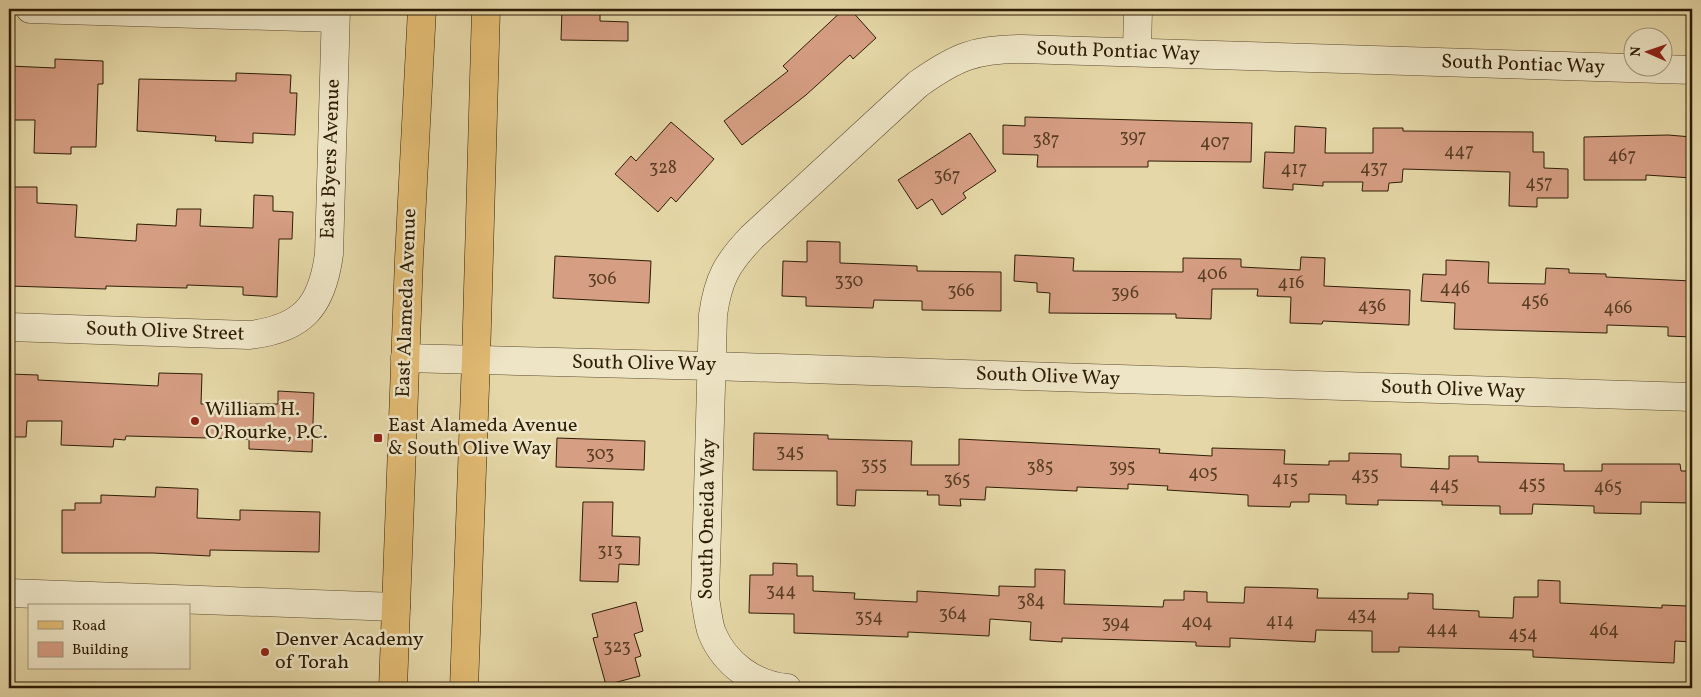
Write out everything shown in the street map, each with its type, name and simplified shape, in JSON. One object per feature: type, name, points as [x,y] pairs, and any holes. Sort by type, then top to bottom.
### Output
[{"type":"main road","name":"East Alameda Avenue","points":[[393,688],[405,358],[422,9]]},
{"type":"main road","points":[[464,688],[486,9]]},
{"type":"street","points":[[30,9],[336,13]]},
{"type":"street","points":[[1137,52],[1138,9]]},
{"type":"street","name":"East Byers Avenue","points":[[312,307],[322,286],[329,254],[336,13]]},
{"type":"street","name":"South Pontiac Way","points":[[712,366],[716,293],[730,261],[752,237],[918,84],[941,68],[968,55],[990,49],[1137,52],[1692,70]]},
{"type":"street","name":"South Olive Street","points":[[9,327],[249,335],[272,332],[289,326],[312,307]]},
{"type":"street","name":"South Olive Way","points":[[405,358],[1692,397]]},
{"type":"street","name":"South Oneida Way","points":[[712,366],[704,557],[705,598],[712,632],[724,655],[741,671],[758,682],[787,688]]},
{"type":"street","points":[[9,593],[396,607]]},
{"type":"building","points":[[562,9],[600,9],[600,21],[628,22],[628,41],[561,40]]},
{"type":"building","points":[[844,9],[850,9],[876,38],[853,59],[850,55],[806,95],[742,145],[724,121],[788,71],[783,66]]},
{"type":"building","points":[[55,59],[103,61],[103,84],[98,84],[96,147],[71,147],[71,154],[34,153],[35,120],[9,120],[9,66],[55,68]]},
{"type":"building","points":[[236,73],[291,75],[290,93],[297,93],[295,135],[253,133],[253,143],[215,141],[216,136],[137,131],[139,79],[236,81]]},
{"type":"building","points":[[1025,117],[1252,123],[1251,162],[1148,161],[1148,167],[1037,167],[1038,155],[1003,154],[1003,125],[1025,126]]},
{"type":"building","points":[[671,122],[714,159],[676,202],[671,197],[658,212],[615,174],[631,156],[636,161]]},
{"type":"building","points":[[1295,126],[1326,128],[1325,153],[1373,153],[1373,128],[1403,128],[1403,131],[1533,132],[1533,152],[1544,152],[1544,168],[1568,169],[1568,198],[1537,198],[1537,207],[1509,206],[1510,172],[1403,169],[1402,182],[1389,183],[1388,191],[1362,191],[1363,182],[1323,182],[1323,186],[1293,184],[1293,190],[1263,188],[1265,152],[1294,153]]},
{"type":"building","points":[[970,133],[996,171],[963,193],[966,198],[942,215],[932,199],[917,209],[898,180]]},
{"type":"building","points":[[1668,135],[1692,137],[1692,178],[1646,175],[1646,180],[1584,180],[1584,137]]},
{"type":"building","points":[[9,187],[37,187],[37,203],[77,205],[75,237],[136,241],[137,224],[176,226],[177,209],[201,209],[200,226],[253,228],[254,195],[273,196],[273,211],[293,212],[292,239],[279,239],[277,297],[243,295],[243,287],[187,285],[187,288],[106,286],[106,289],[9,286]]},
{"type":"building","points":[[807,241],[840,242],[840,263],[917,266],[917,271],[1001,272],[1001,311],[922,310],[922,301],[874,300],[873,308],[806,306],[806,297],[782,296],[783,261],[807,262]]},
{"type":"building","points":[[1015,255],[1074,258],[1073,271],[1183,272],[1183,258],[1241,259],[1241,267],[1300,270],[1301,257],[1325,258],[1324,286],[1410,290],[1409,325],[1323,321],[1322,324],[1290,323],[1291,297],[1257,296],[1258,289],[1212,289],[1211,319],[1176,318],[1176,314],[1049,313],[1050,293],[1037,292],[1037,283],[1014,281]]},
{"type":"building","points":[[555,256],[651,261],[649,303],[553,298]]},
{"type":"building","points":[[1446,260],[1489,262],[1488,283],[1545,284],[1546,268],[1569,269],[1569,273],[1606,274],[1606,277],[1692,281],[1692,337],[1668,336],[1668,327],[1607,325],[1607,333],[1454,329],[1455,303],[1421,301],[1423,274],[1446,275]]},
{"type":"building","points":[[159,373],[202,374],[201,404],[278,404],[278,391],[314,393],[312,452],[249,449],[249,439],[126,436],[125,440],[114,439],[113,447],[61,445],[62,421],[27,421],[26,437],[9,437],[9,374],[38,375],[38,380],[158,386]]},
{"type":"building","points":[[754,433],[828,435],[828,439],[912,441],[911,465],[959,465],[959,439],[1160,449],[1159,453],[1212,456],[1212,448],[1285,450],[1284,464],[1329,465],[1329,461],[1349,461],[1349,453],[1401,454],[1401,467],[1449,469],[1449,456],[1478,456],[1478,462],[1564,464],[1564,471],[1602,471],[1602,464],[1680,464],[1681,471],[1692,471],[1692,503],[1641,502],[1641,514],[1594,513],[1594,506],[1533,504],[1532,514],[1500,514],[1500,506],[1442,505],[1442,501],[1378,500],[1378,505],[1346,504],[1346,495],[1309,494],[1309,502],[1291,502],[1290,507],[1248,506],[1248,495],[1167,490],[1168,486],[1128,484],[1128,489],[1077,487],[1077,491],[986,487],[985,500],[960,499],[961,506],[939,505],[939,495],[927,495],[928,491],[856,490],[855,506],[837,505],[837,471],[753,470]]},
{"type":"building","points":[[557,438],[645,441],[644,470],[556,467]]},
{"type":"building","points":[[156,487],[198,489],[197,518],[240,520],[240,510],[320,512],[319,552],[210,550],[210,556],[153,553],[62,553],[62,510],[75,510],[75,503],[101,503],[101,495],[155,497]]},
{"type":"building","points":[[583,502],[613,502],[612,536],[640,537],[639,565],[619,564],[618,582],[580,581]]},
{"type":"building","points":[[773,563],[797,564],[797,576],[813,576],[813,591],[855,593],[854,599],[917,602],[917,591],[999,596],[999,586],[1035,587],[1035,569],[1065,570],[1064,604],[1163,607],[1164,600],[1184,600],[1184,591],[1207,592],[1207,602],[1244,603],[1245,587],[1291,588],[1318,589],[1317,598],[1408,599],[1408,593],[1433,594],[1433,609],[1479,611],[1479,617],[1513,618],[1514,597],[1538,597],[1538,580],[1560,581],[1560,603],[1662,608],[1662,605],[1688,606],[1688,609],[1692,610],[1692,642],[1675,641],[1674,663],[1533,657],[1533,650],[1399,647],[1399,652],[1372,652],[1372,631],[1316,630],[1315,642],[1230,638],[1230,647],[1196,646],[1196,642],[1062,638],[1062,642],[1030,640],[1031,622],[990,619],[989,636],[908,632],[908,637],[794,633],[794,614],[749,613],[750,575],[773,575]]},
{"type":"building","points":[[636,602],[643,631],[634,634],[641,656],[635,658],[640,676],[606,685],[593,638],[598,637],[592,614]]},
{"type":"place","name":"William H. O'Rourke, P.C.","points":[[195,421]]},
{"type":"place","name":"East Alameda Avenue & South Olive Way","points":[[378,438]]},
{"type":"place","name":"Denver Academy of Torah","points":[[265,652]]}]
